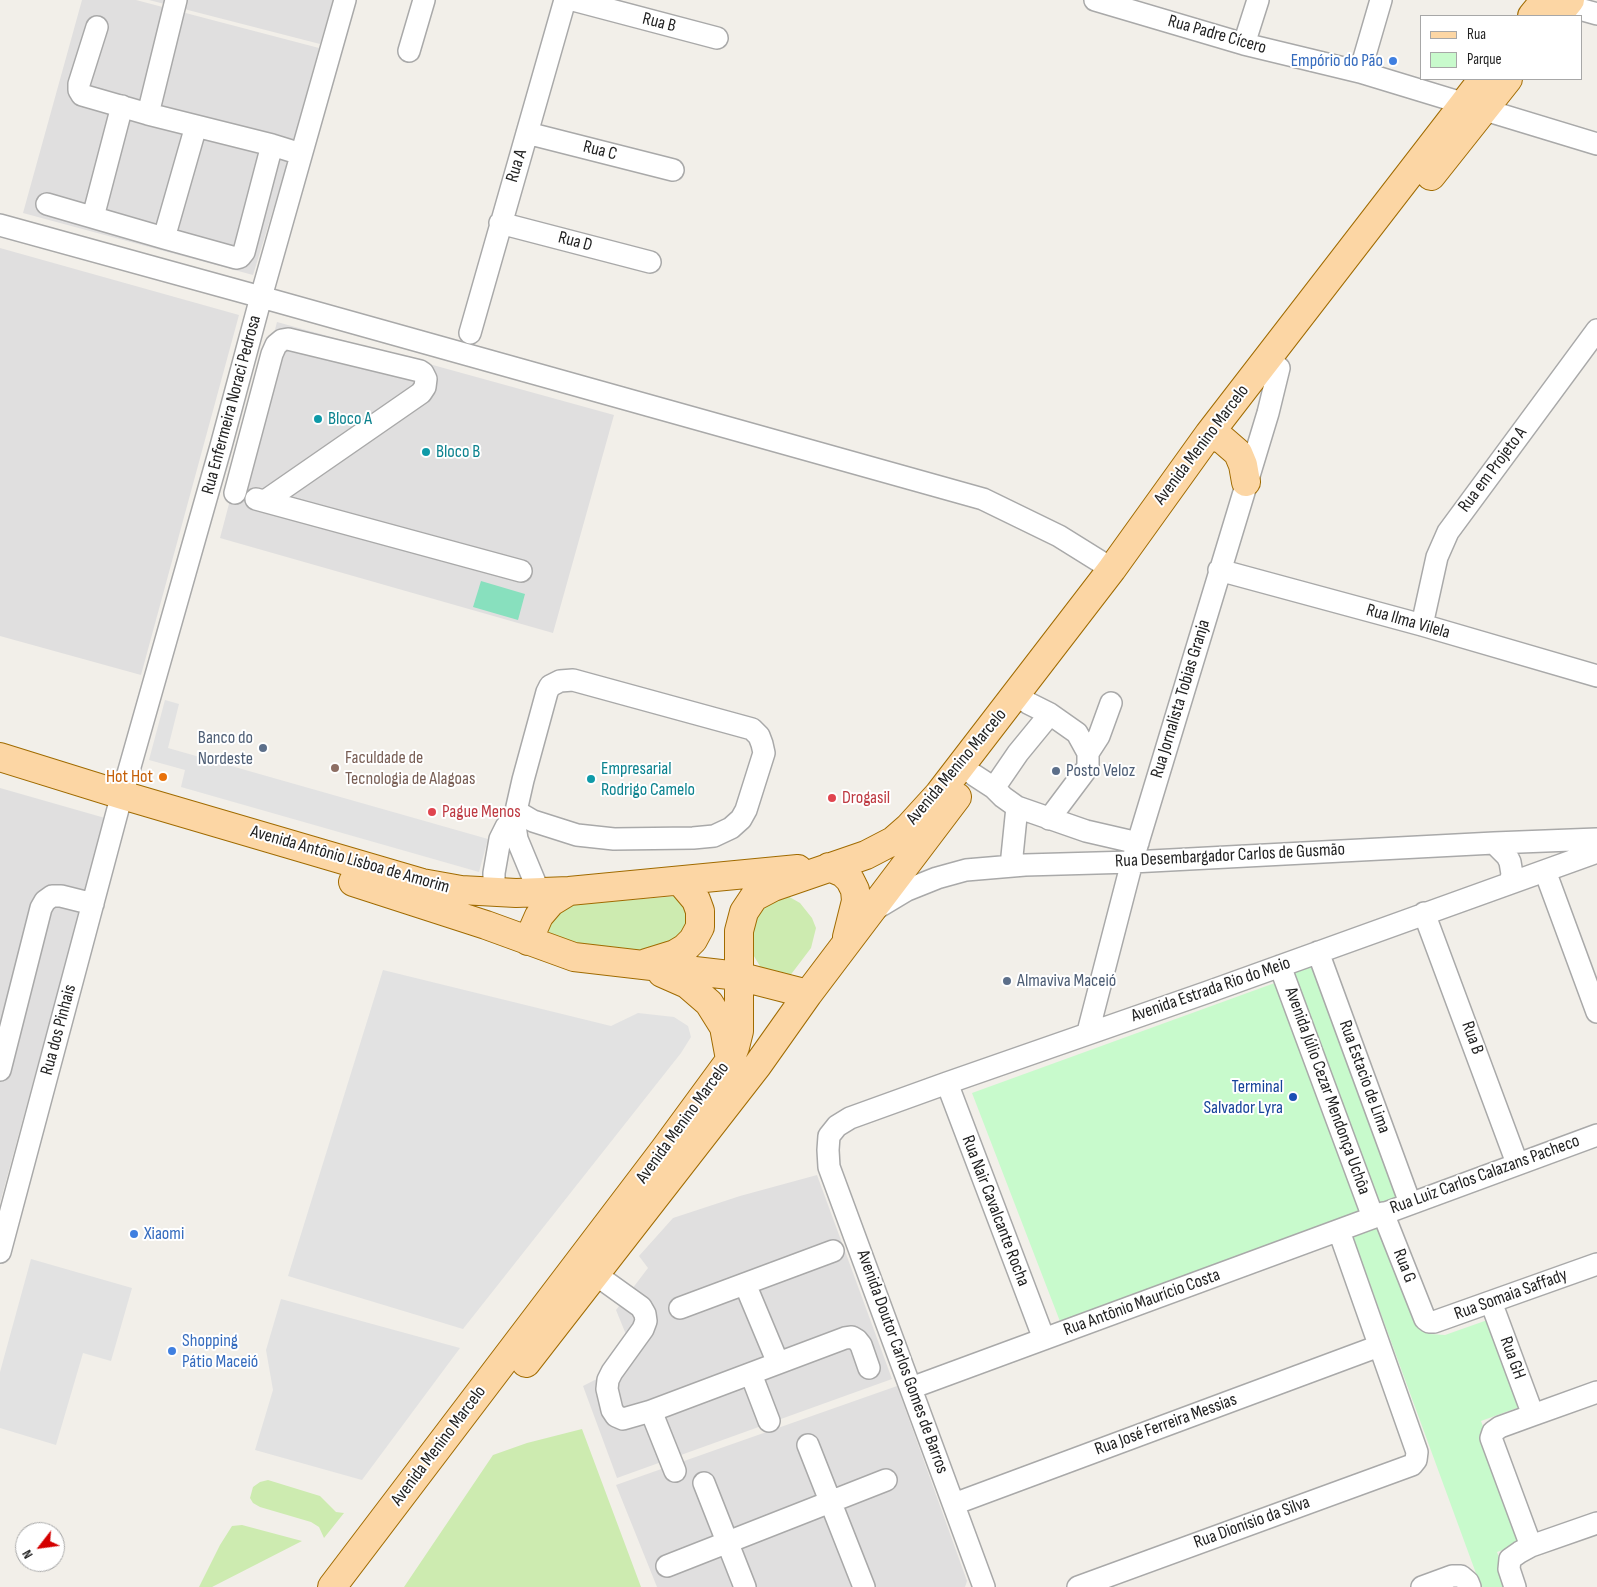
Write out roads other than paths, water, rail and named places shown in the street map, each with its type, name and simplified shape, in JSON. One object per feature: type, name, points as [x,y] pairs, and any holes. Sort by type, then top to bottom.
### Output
[{"type":"main road","points":[[1534,15],[1559,5]]},
{"type":"main road","name":"Avenida Menino Marcelo","points":[[355,1587],[756,1066],[872,910],[984,781],[1039,708],[1216,437],[1279,368],[1473,107],[1483,80]]},
{"type":"main road","name":"Avenida Menino Marcelo","points":[[332,1587],[676,1134],[730,1060],[739,1031],[738,931],[744,912],[754,897],[773,887],[866,855],[892,841],[909,827],[939,794],[1473,107],[1507,80]]},
{"type":"main road","points":[[1216,437],[1238,453],[1243,465],[1246,482]]},
{"type":"main road","name":"Avenida Antônio Lisboa de Amorim","points":[[0,756],[120,802],[574,957],[738,976],[808,994]]},
{"type":"main road","name":"Avenida Antônio Lisboa de Amorim","points":[[0,773],[120,802],[422,883],[461,890],[494,892],[569,891],[829,867]]},
{"type":"main road","points":[[829,867],[842,873],[850,880],[854,890],[856,901],[845,945]]},
{"type":"main road","points":[[636,963],[675,954],[693,940],[700,927],[700,911],[696,900],[680,881]]},
{"type":"main road","points":[[528,941],[539,916],[551,902],[569,891]]},
{"type":"main road","points":[[636,963],[687,984],[705,998],[715,1010],[724,1027],[730,1060]]},
{"type":"street","points":[[148,114],[176,0]]},
{"type":"street","name":"Rua Enfermeira Noraci Pedrosa","points":[[120,802],[210,487],[261,296],[345,0]]},
{"type":"street","points":[[408,51],[424,0]]},
{"type":"street","name":"Rua A","points":[[470,333],[565,0]]},
{"type":"street","name":"Rua B","points":[[573,0],[717,38]]},
{"type":"street","name":"Rua Padre Cícero","points":[[1095,0],[1124,4],[1244,44],[1360,72],[1597,144]]},
{"type":"street","points":[[1244,44],[1258,0]]},
{"type":"street","points":[[1360,72],[1381,0]]},
{"type":"street","points":[[1559,5],[1597,14]]},
{"type":"street","points":[[97,27],[79,84],[79,90],[82,95],[301,154]]},
{"type":"street","points":[[93,217],[122,106]]},
{"type":"street","points":[[164,238],[196,126]]},
{"type":"street","name":"Rua C","points":[[528,133],[673,170]]},
{"type":"street","points":[[47,204],[236,258],[240,257],[244,252],[276,146]]},
{"type":"street","name":"Rua D","points":[[500,223],[650,262]]},
{"type":"street","points":[[0,225],[261,296],[983,499],[1059,536],[1112,569]]},
{"type":"street","name":"Rua em Projeto A","points":[[1422,625],[1437,557],[1448,532],[1597,330]]},
{"type":"street","points":[[235,493],[272,354],[276,345],[282,340],[288,339],[420,371],[423,374],[426,379],[425,387],[421,393],[265,501]]},
{"type":"street","name":"Rua Jornalista Tobias Granja","points":[[1088,1032],[1135,852],[1268,413],[1279,368]]},
{"type":"street","points":[[210,487],[521,570]]},
{"type":"street","name":"Rua Ilma Vilela","points":[[1219,570],[1422,625],[1597,676]]},
{"type":"street","points":[[515,815],[577,835],[614,839],[714,836],[731,828],[741,819],[746,810],[764,753],[762,744],[759,736],[752,729],[573,680],[560,681],[550,686],[515,815],[517,839],[539,892]]},
{"type":"street","points":[[1088,753],[1099,736],[1111,703]]},
{"type":"street","points":[[1039,708],[1077,733],[1088,753],[1088,767],[1049,818]]},
{"type":"street","points":[[984,781],[1017,807],[1086,831],[1135,852]]},
{"type":"street","name":"Rua dos Pinhais","points":[[0,1252],[120,802]]},
{"type":"street","points":[[1011,866],[1017,807]]},
{"type":"street","points":[[494,892],[494,873],[500,839],[515,815]]},
{"type":"street","name":"Rua Desembargador Carlos de Gusmão","points":[[872,910],[907,890],[937,878],[966,870],[1135,852],[1597,839]]},
{"type":"street","points":[[1494,843],[1507,856],[1510,862],[1512,874],[1510,883]]},
{"type":"street","name":"Avenida Estrada Rio do Meio","points":[[829,1136],[837,1126],[850,1118],[1597,852]]},
{"type":"street","points":[[1545,871],[1597,1012]]},
{"type":"street","points":[[0,1070],[7,1009],[41,908],[45,901],[52,896],[61,896],[92,904]]},
{"type":"street","name":"Rua B","points":[[1424,913],[1518,1163]]},
{"type":"street","name":"Rua Estacio de Lima","points":[[1318,952],[1410,1203]]},
{"type":"street","name":"Avenida Júlio Cezar Mendonça Uchôa","points":[[1280,966],[1378,1215]]},
{"type":"street","name":"Rua Nair Cavalcante Rocha","points":[[947,1083],[1044,1339]]},
{"type":"street","name":"Rua Luiz Carlos Calazans Pacheco","points":[[1378,1215],[1597,1135]]},
{"type":"street","name":"Avenida Doutor Carlos Gomes de Barros","points":[[829,1136],[830,1167],[954,1504],[981,1584]]},
{"type":"street","name":"Rua Antônio Maurício Costa","points":[[911,1388],[1378,1215]]},
{"type":"street","name":"Rua G","points":[[1378,1215],[1425,1320]]},
{"type":"street","points":[[1339,1231],[1379,1346]]},
{"type":"street","points":[[680,1308],[833,1251]]},
{"type":"street","name":"Rua Somaia Saffady","points":[[1425,1320],[1434,1322],[1597,1264]]},
{"type":"street","points":[[595,1274],[641,1307],[645,1314],[646,1322],[643,1329],[612,1372],[606,1389],[612,1410],[616,1416],[623,1419],[651,1412],[845,1338],[852,1337],[857,1340],[861,1345],[869,1368]]},
{"type":"street","points":[[745,1284],[778,1363]]},
{"type":"street","name":"Rua GH","points":[[1491,1302],[1533,1414]]},
{"type":"street","name":"Rua Dionísio da Silva","points":[[1078,1587],[1412,1465],[1416,1460],[1417,1452],[1379,1346]]},
{"type":"street","name":"Rua José Ferreira Messias","points":[[954,1504],[1379,1346]]},
{"type":"street","points":[[751,1374],[768,1420]]},
{"type":"street","points":[[1531,1546],[1491,1438],[1493,1432],[1500,1427],[1533,1414],[1597,1392]]},
{"type":"street","points":[[651,1412],[675,1471]]},
{"type":"street","points":[[808,1445],[864,1587]]},
{"type":"street","points":[[667,1566],[886,1480]]},
{"type":"street","points":[[704,1483],[745,1587]]},
{"type":"street","points":[[1515,1587],[1509,1569],[1510,1559],[1531,1546],[1597,1524]]},
{"type":"street","points":[[1422,1587],[1452,1576],[1461,1576],[1469,1584]]},
{"type":"place","name":"Empório do Pão","points":[[1393,61]]},
{"type":"place","name":"Bloco A","points":[[318,419]]},
{"type":"place","name":"Bloco B","points":[[426,452]]},
{"type":"place","name":"Banco do Nordeste","points":[[263,748]]},
{"type":"place","name":"Faculdade de Tecnologia de Alagoas","points":[[335,768]]},
{"type":"place","name":"Posto Veloz","points":[[1056,771]]},
{"type":"place","name":"Hot Hot","points":[[163,777]]},
{"type":"place","name":"Empresarial Rodrigo Camelo","points":[[591,779]]},
{"type":"place","name":"Drogasil","points":[[832,798]]},
{"type":"place","name":"Pague Menos","points":[[432,812]]},
{"type":"place","name":"Almaviva Maceió","points":[[1007,981]]},
{"type":"place","name":"Terminal Salvador Lyra","points":[[1293,1097]]},
{"type":"place","name":"Xiaomi","points":[[134,1234]]},
{"type":"place","name":"Shopping Pátio Maceió","points":[[172,1351]]}]
